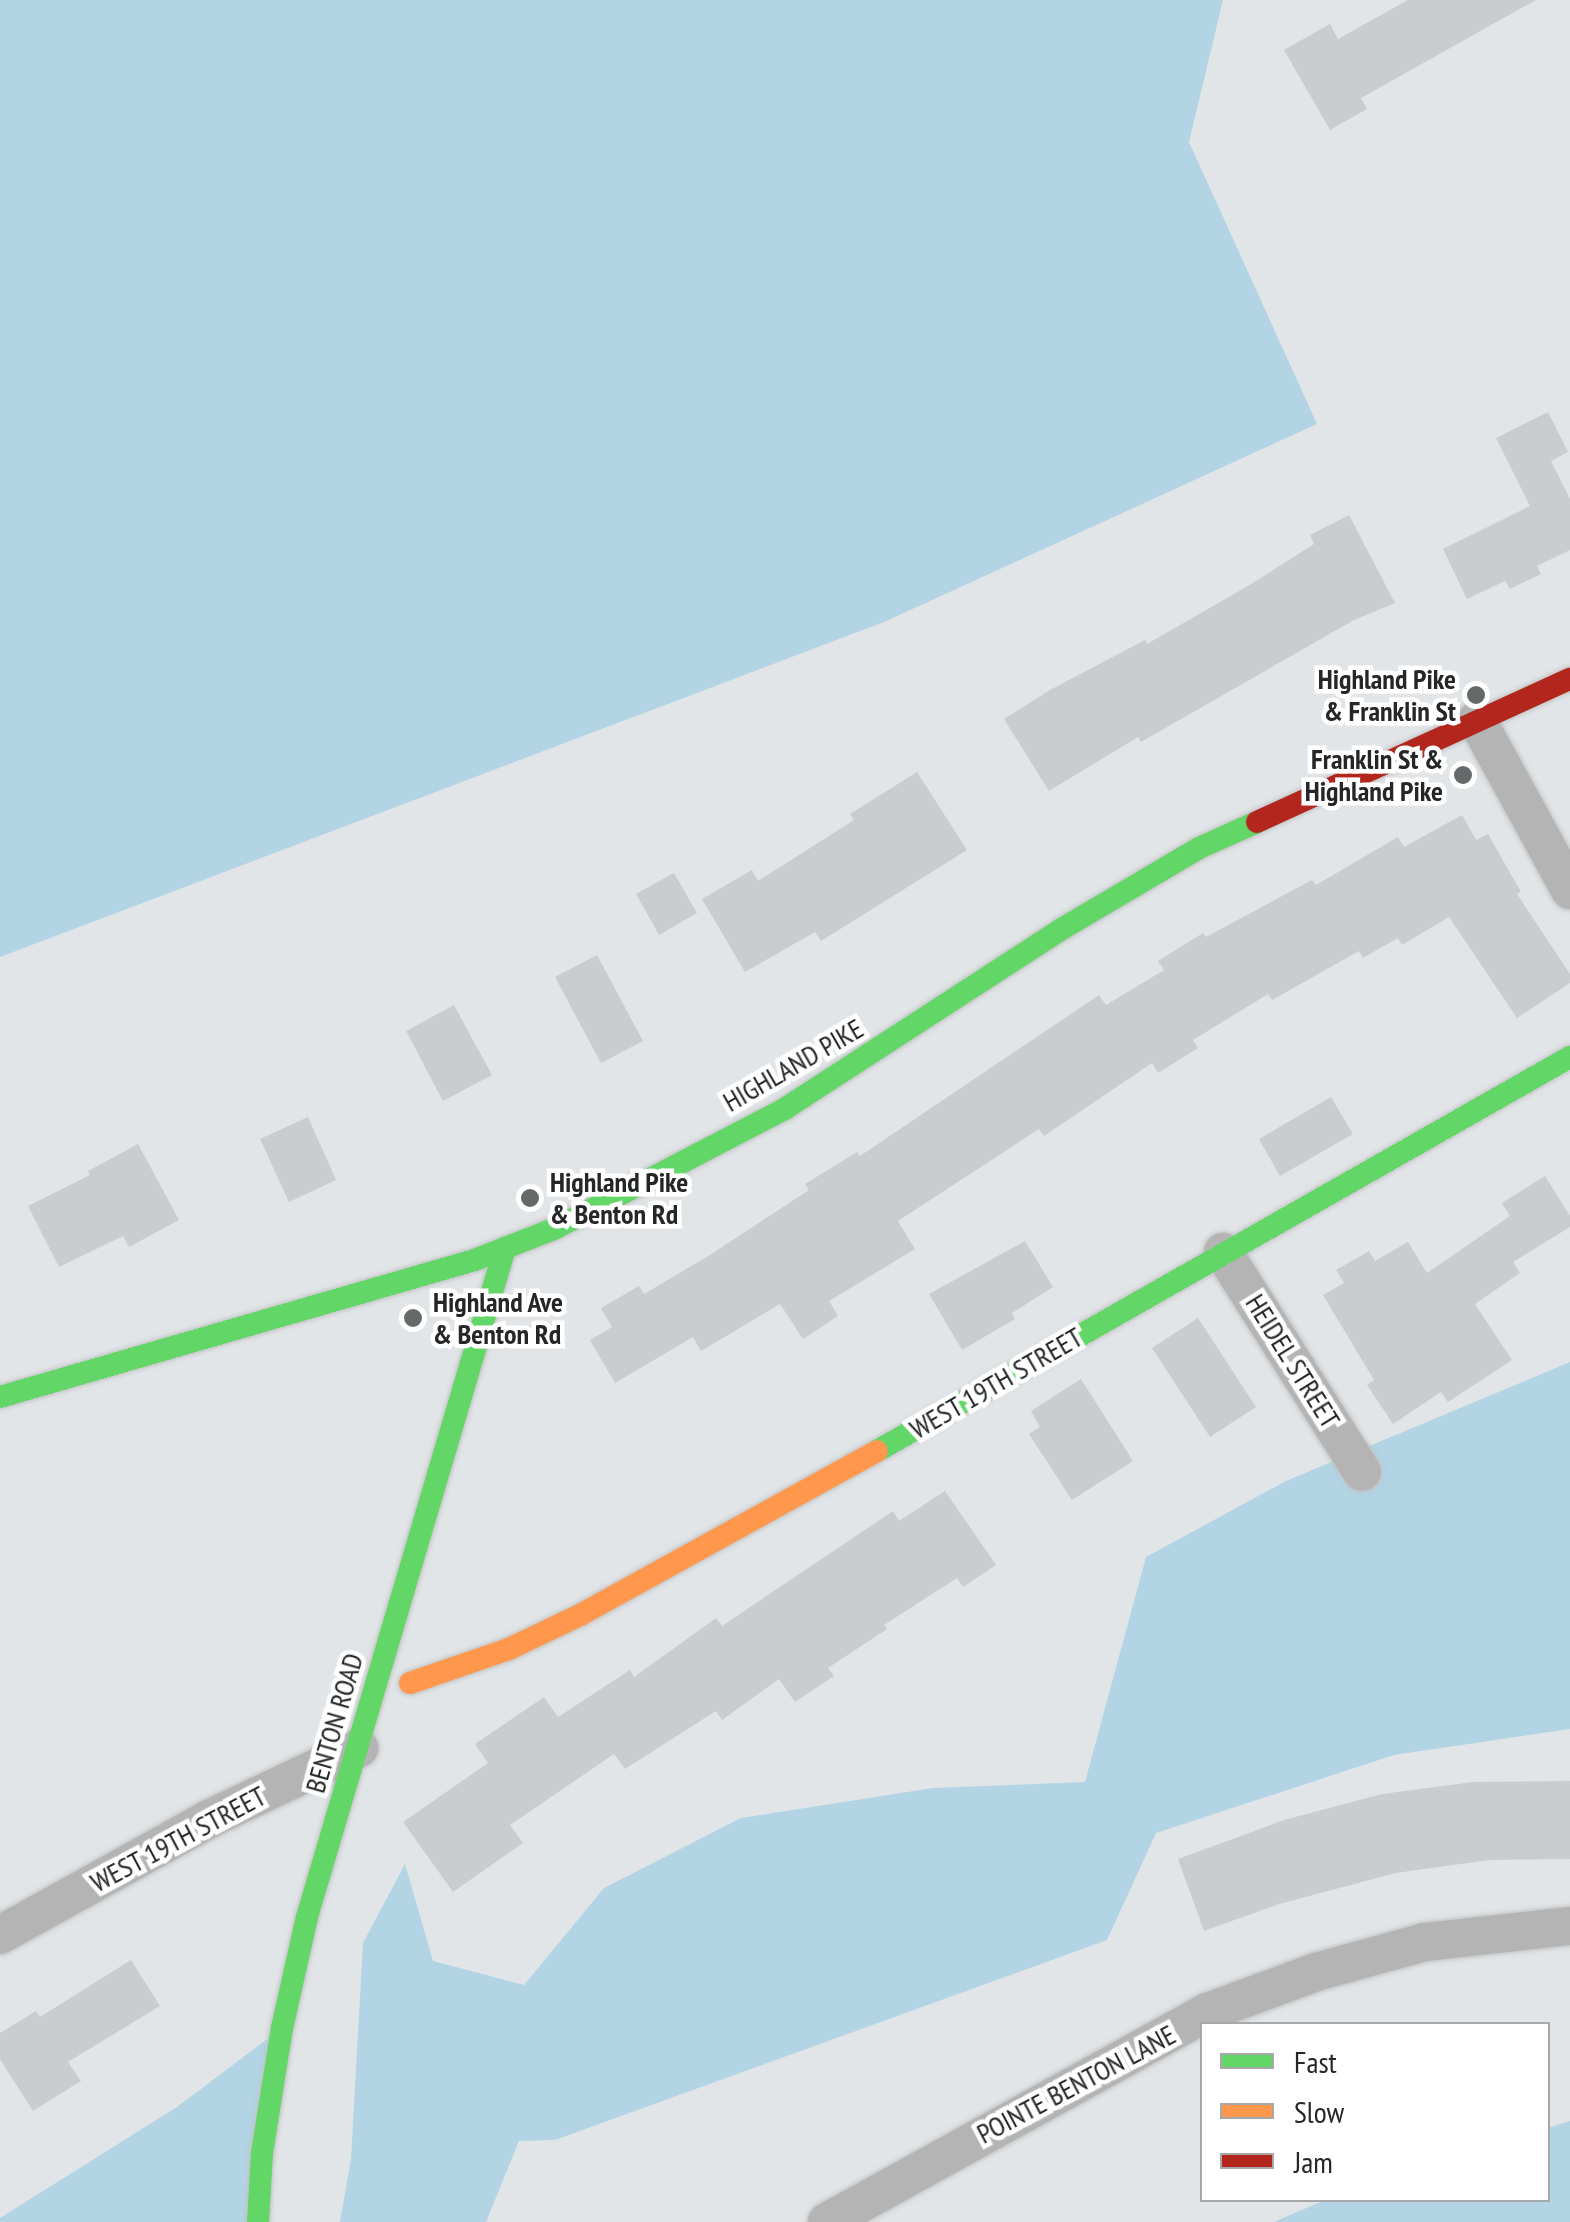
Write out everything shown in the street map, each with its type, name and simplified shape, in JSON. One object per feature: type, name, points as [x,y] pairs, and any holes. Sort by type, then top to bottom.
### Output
[{"type":"street","name":"HIGHLAND PIKE","points":[[0,1397],[505,1248],[554,1229],[786,1108],[866,1060],[1060,930],[1199,848],[1570,679]]},
{"type":"street","points":[[1477,720],[1570,890]]},
{"type":"street","name":"WEST 19TH STREET","points":[[410,1683],[509,1649],[580,1615],[998,1384],[1570,1057]]},
{"type":"street","name":"BENTON ROAD","points":[[258,2222],[262,2153],[282,2028],[307,1917],[505,1248]]},
{"type":"street","name":"HEIDEL STREET","points":[[1223,1252],[1362,1472]]},
{"type":"street","name":"WEST 19TH STREET","points":[[0,1935],[211,1818],[358,1748]]},
{"type":"street","name":"POINTE BENTON LANE","points":[[826,2222],[1208,2012],[1316,1972],[1425,1942],[1570,1926]]},
{"type":"shaded area","points":[[0,0],[1223,0],[1189,142],[1317,424],[884,622],[0,957]]},
{"type":"shaded area","points":[[1570,1362],[1570,1729],[1394,1755],[1156,1833],[1107,1940],[555,2140],[519,2141],[486,2222],[340,2222],[351,2159],[363,1943],[405,1864],[433,1961],[524,1985],[604,1888],[741,1818],[933,1788],[1085,1782],[1146,1557],[1286,1481]]},
{"type":"shaded area","points":[[282,2028],[258,2222],[0,2222],[0,2218],[177,2107]]},
{"type":"shaded area","points":[[1570,2121],[1570,2222],[1274,2222],[1320,2202],[1550,2202],[1550,2127]]},
{"type":"building","points":[[1408,0],[1536,0],[1361,98],[1367,109],[1330,130],[1284,50],[1330,24],[1338,39]]},
{"type":"building","points":[[1548,412],[1568,452],[1551,461],[1570,499],[1570,550],[1537,566],[1541,574],[1510,589],[1505,581],[1467,599],[1443,549],[1530,506],[1496,438]]},
{"type":"building","points":[[1349,515],[1395,603],[1354,620],[1141,742],[1138,737],[1049,791],[1004,719],[1050,690],[1145,640],[1147,644],[1248,586],[1314,544],[1310,535]]},
{"type":"building","points":[[917,772],[967,850],[821,941],[815,932],[745,972],[702,899],[752,870],[758,881],[854,820],[850,814]]},
{"type":"building","points":[[1462,815],[1476,840],[1488,834],[1521,892],[1517,894],[1570,974],[1570,983],[1517,1018],[1449,917],[1402,945],[1398,938],[1363,958],[1359,951],[1272,1000],[1268,994],[1193,1040],[1198,1048],[1158,1073],[1152,1063],[1044,1136],[1039,1129],[898,1221],[915,1249],[829,1301],[838,1316],[803,1339],[780,1304],[701,1351],[693,1337],[615,1383],[590,1340],[612,1327],[601,1308],[639,1286],[644,1294],[710,1255],[809,1190],[805,1184],[857,1152],[860,1156],[1099,995],[1106,1005],[1164,970],[1158,961],[1203,933],[1206,937],[1312,880],[1316,885],[1398,837],[1404,847]]},
{"type":"building","points":[[674,873],[697,913],[659,935],[636,894]]},
{"type":"building","points":[[597,955],[643,1041],[601,1063],[555,977]]},
{"type":"building","points":[[454,1005],[492,1075],[443,1101],[406,1031]]},
{"type":"building","points":[[1331,1097],[1353,1134],[1280,1176],[1259,1139]]},
{"type":"building","points":[[308,1117],[336,1180],[289,1202],[260,1139]]},
{"type":"building","points":[[138,1144],[179,1220],[129,1247],[123,1236],[59,1267],[28,1206],[90,1175],[88,1171]]},
{"type":"building","points":[[1545,1176],[1570,1216],[1570,1227],[1513,1262],[1520,1273],[1475,1304],[1512,1360],[1448,1402],[1441,1392],[1393,1424],[1367,1385],[1374,1380],[1323,1295],[1344,1283],[1336,1270],[1369,1251],[1375,1261],[1408,1242],[1427,1273],[1510,1216],[1502,1203]]},
{"type":"building","points":[[1025,1241],[1053,1287],[1012,1313],[1015,1319],[962,1350],[929,1294]]},
{"type":"building","points":[[1198,1318],[1256,1407],[1210,1437],[1152,1348]]},
{"type":"building","points":[[1081,1379],[1133,1461],[1072,1500],[1029,1434],[1040,1427],[1031,1411]]},
{"type":"building","points":[[945,1491],[996,1565],[963,1587],[957,1578],[884,1625],[887,1629],[828,1668],[834,1676],[795,1702],[779,1679],[722,1720],[716,1711],[625,1769],[614,1754],[510,1825],[523,1843],[453,1892],[403,1822],[488,1763],[475,1744],[544,1697],[558,1717],[630,1670],[634,1677],[716,1618],[722,1626],[893,1511],[899,1521]]},
{"type":"building","points":[[1570,1781],[1570,1859],[1489,1860],[1396,1873],[1279,1904],[1204,1931],[1178,1859],[1284,1820],[1382,1794],[1473,1782]]},
{"type":"building","points":[[131,1960],[160,2006],[68,2062],[81,2081],[33,2111],[0,2059],[0,2033],[36,2011],[40,2017]]},
{"type":"traffic: fast","points":[[0,1397],[477,1259],[554,1229],[786,1108],[1060,930],[1199,848],[1257,822]]},
{"type":"traffic: fast","points":[[877,1451],[1570,1057]]},
{"type":"traffic: fast","points":[[258,2222],[262,2153],[282,2028],[307,1917],[505,1248]]},
{"type":"traffic: slow","points":[[410,1683],[509,1649],[580,1615],[877,1451]]},
{"type":"traffic: jam","points":[[1257,822],[1570,679]]},
{"type":"place","name":"Highland Pike & Franklin St","points":[[1476,695]]},
{"type":"place","name":"Franklin St & Highland Pike","points":[[1463,775]]},
{"type":"place","name":"Highland Pike & Benton Rd","points":[[530,1198]]},
{"type":"place","name":"Highland Ave & Benton Rd","points":[[413,1318]]}]
